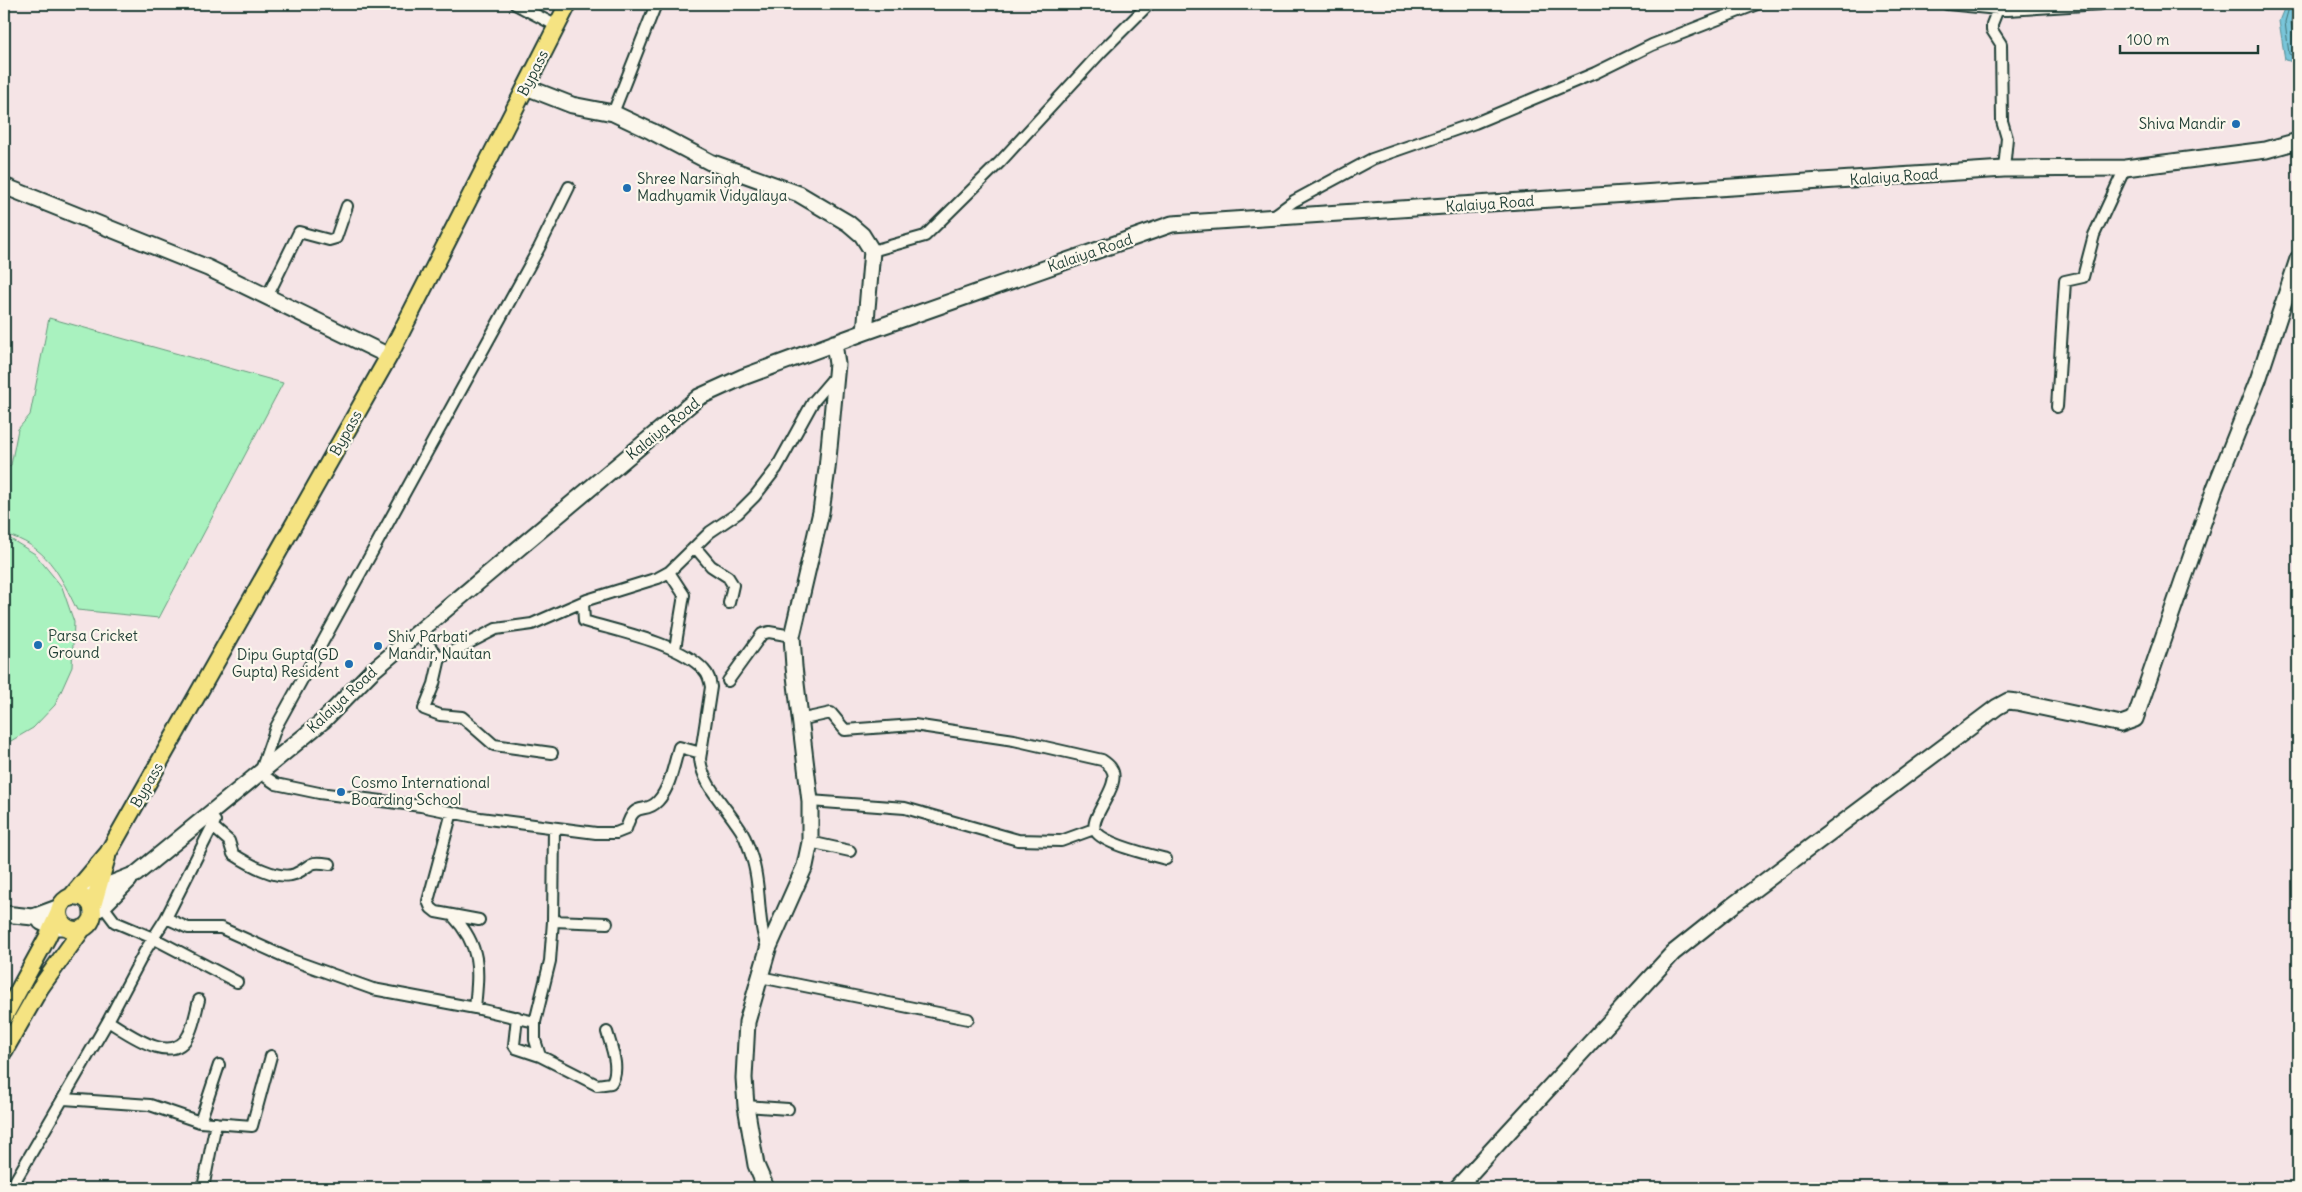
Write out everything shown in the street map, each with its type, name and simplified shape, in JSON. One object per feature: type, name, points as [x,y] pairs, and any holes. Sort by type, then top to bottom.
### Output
[{"type":"main road","name":"Bypass","points":[[108,853],[389,356],[568,4]]},
{"type":"main road","points":[[526,87],[572,105],[612,114],[651,131],[710,162],[799,194],[848,223],[862,235],[872,251],[865,332]]},
{"type":"main road","name":"Kalaiya Road","points":[[34,918],[99,888],[136,874],[323,721],[371,672],[699,398],[744,377],[834,343],[1172,224],[2004,169],[2125,168],[2266,150],[2298,141]]},
{"type":"main road","points":[[4,186],[208,268],[389,356]]},
{"type":"main road","points":[[1457,1188],[1673,954],[1998,707],[2008,701],[2121,724],[2135,719],[2215,488],[2258,380],[2298,259]]},
{"type":"main road","points":[[766,1188],[756,1166],[746,1106],[744,1078],[747,1022],[768,949],[805,866],[810,842],[810,801],[792,636],[821,512],[836,375],[834,343]]},
{"type":"main road","points":[[4,1051],[40,988],[83,928],[90,922],[96,909],[108,853]]},
{"type":"main road","points":[[4,1017],[26,978],[60,927],[67,903],[108,853]]},
{"type":"main road","points":[[96,909],[136,874]]},
{"type":"main road","points":[[67,903],[86,900],[96,909]]},
{"type":"main road","points":[[4,914],[34,918],[60,927],[78,930],[83,928]]},
{"type":"street","points":[[515,4],[557,26]]},
{"type":"street","points":[[612,114],[656,4]]},
{"type":"street","points":[[872,251],[925,236],[1000,162],[1101,52],[1149,4]]},
{"type":"street","points":[[1270,218],[1294,200],[1372,159],[1475,123],[1595,73],[1652,45],[1757,4]]},
{"type":"street","points":[[1947,4],[2005,8],[2101,4]]},
{"type":"street","points":[[2004,169],[2007,138],[2002,121],[2001,44],[1992,30],[1992,24],[2005,8]]},
{"type":"street","points":[[2057,408],[2064,281],[2083,278],[2094,235],[2125,168]]},
{"type":"street","points":[[569,187],[539,248],[276,727],[260,773],[276,784],[319,793],[554,828],[596,833],[622,832],[626,829],[630,815],[635,810],[656,804],[662,796],[679,747],[701,753]]},
{"type":"street","points":[[267,297],[299,232],[329,240],[336,238],[347,206]]},
{"type":"street","points":[[552,753],[494,745],[462,717],[440,715],[424,709],[434,684],[440,658],[496,629],[532,624],[583,603],[658,578],[670,572],[695,547],[755,496],[776,469],[813,402],[836,375]]},
{"type":"street","points":[[695,547],[710,566],[728,577],[733,585],[729,603]]},
{"type":"street","points":[[670,572],[684,595],[675,649]]},
{"type":"street","points":[[583,603],[584,621],[675,649],[705,670],[709,677],[711,688],[701,753],[701,769],[705,780],[738,824],[752,857],[759,888],[764,939],[768,949]]},
{"type":"street","points":[[728,681],[762,634],[769,632],[792,636]]},
{"type":"street","points":[[418,633],[440,658]]},
{"type":"street","points":[[800,720],[831,714],[845,730],[914,725],[1023,742],[1102,760],[1112,768],[1114,776],[1112,787],[1095,822],[1094,829],[1097,834],[1128,848],[1166,859]]},
{"type":"street","points":[[810,801],[905,808],[1018,840],[1060,841],[1094,829]]},
{"type":"street","points":[[11,1188],[108,1021],[152,938],[166,918],[213,827],[222,804]]},
{"type":"street","points":[[452,812],[428,901],[431,908],[436,912],[479,920]]},
{"type":"street","points":[[213,827],[229,841],[233,854],[257,868],[286,875],[294,874],[311,863],[330,864]]},
{"type":"street","points":[[540,1056],[535,1040],[535,1022],[550,961],[553,921],[554,828]]},
{"type":"street","points":[[810,842],[850,851]]},
{"type":"street","points":[[96,909],[115,922],[152,938],[237,982]]},
{"type":"street","points":[[453,916],[465,929],[474,945],[478,977],[475,1008]]},
{"type":"street","points":[[166,918],[188,928],[221,928],[292,960],[373,989],[475,1008],[535,1022]]},
{"type":"street","points":[[553,921],[607,923]]},
{"type":"street","points":[[760,977],[968,1019]]},
{"type":"street","points":[[108,1021],[152,1048],[167,1048],[181,1045],[189,1035],[199,1000]]},
{"type":"street","points":[[517,1017],[514,1045],[516,1048],[540,1056],[597,1085],[611,1083],[615,1074],[613,1055],[607,1032]]},
{"type":"street","points":[[64,1099],[150,1105],[200,1122],[252,1126],[271,1056]]},
{"type":"street","points":[[200,1122],[219,1066]]},
{"type":"street","points":[[746,1106],[788,1109]]},
{"type":"street","points":[[203,1188],[216,1124]]},
{"type":"green space","points":[[49,318],[283,383],[159,618],[77,610],[58,573],[41,553],[31,545],[4,534],[4,471],[11,465],[18,429],[30,415]]},
{"type":"green space","points":[[4,322],[9,350],[4,383]]},
{"type":"green space","name":"Parsa Cricket Ground","points":[[4,535],[35,554],[62,587],[74,622],[72,667],[55,705],[33,728],[4,745]]},
{"type":"water","points":[[2286,4],[2298,4],[2298,63],[2285,60],[2279,21]]},
{"type":"place","name":"Shiva Mandir","points":[[2236,124]]},
{"type":"place","name":"Shree Narsingh Madhyamik Vidyalaya","points":[[627,188]]},
{"type":"place","name":"Parsa Cricket Ground","points":[[38,645]]},
{"type":"place","name":"Shiv Parbati Mandir, Nautan","points":[[378,646]]},
{"type":"place","name":"Dipu Gupta(GD Gupta) Resident","points":[[349,664]]},
{"type":"place","name":"Cosmo International Boarding School","points":[[341,792]]}]
